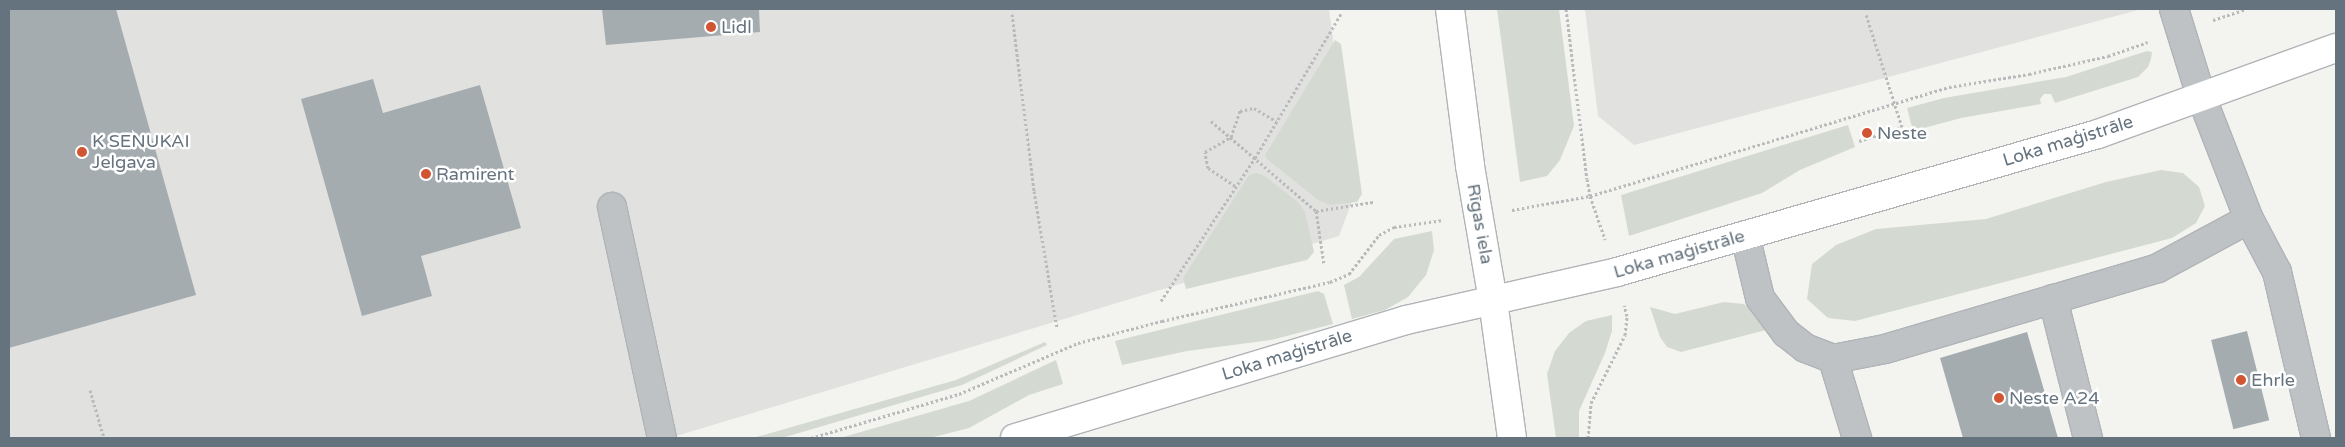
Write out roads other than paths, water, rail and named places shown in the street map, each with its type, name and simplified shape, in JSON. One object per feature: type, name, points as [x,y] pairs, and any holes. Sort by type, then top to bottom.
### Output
[{"type":"main road","name":"Rīgas iela","points":[[1450,9],[1470,166],[1493,301],[1512,438]]},
{"type":"main road","name":"Loka maģistrāle","points":[[1015,438],[1406,320],[1617,272],[2098,134],[2336,48]]},
{"type":"lane","points":[[2177,20],[2201,96],[2249,219],[2277,272],[2316,438]]},
{"type":"lane","points":[[612,207],[662,438]]},
{"type":"lane","points":[[1745,236],[1760,298],[1786,333],[1806,348],[1834,359],[1886,349],[2158,268],[2249,219]]},
{"type":"lane","points":[[2054,299],[2085,438]]},
{"type":"lane","points":[[1834,359],[1857,438]]},
{"type":"place","name":"Lidl","points":[[711,27]]},
{"type":"place","name":"Neste","points":[[1867,133]]},
{"type":"place","name":"K SENUKAI Jelgava","points":[[82,152]]},
{"type":"place","name":"Ramirent","points":[[426,174]]},
{"type":"place","name":"Ehrle","points":[[2241,380]]},
{"type":"place","name":"Neste A24","points":[[1999,398]]}]
